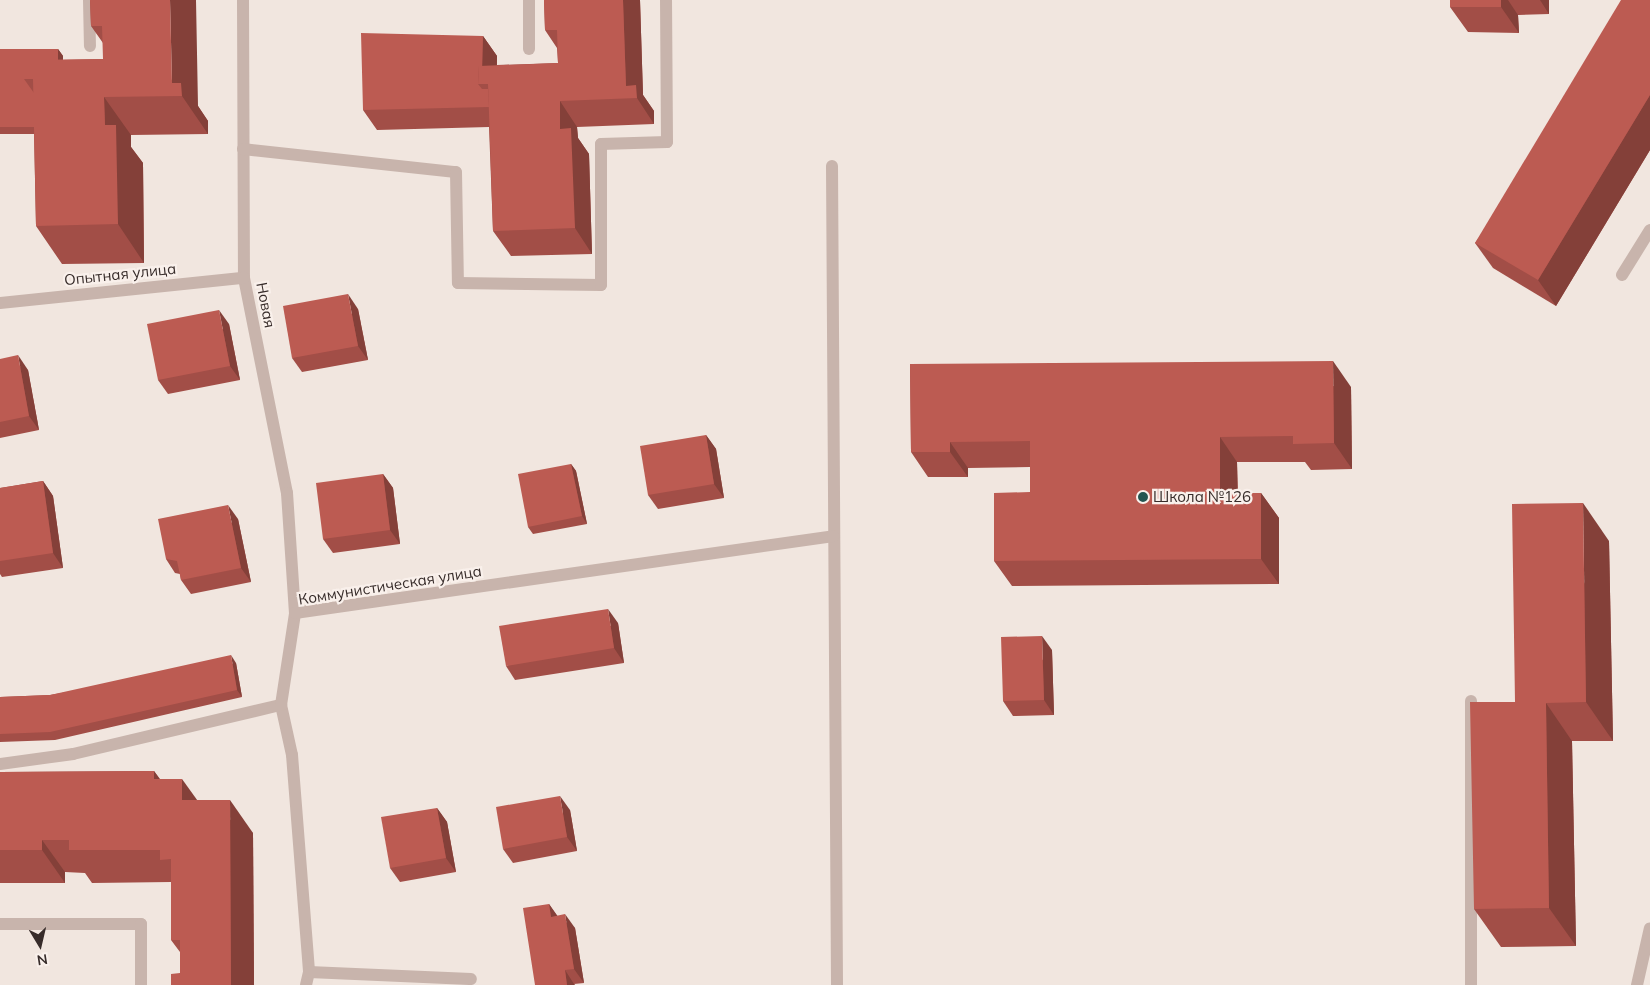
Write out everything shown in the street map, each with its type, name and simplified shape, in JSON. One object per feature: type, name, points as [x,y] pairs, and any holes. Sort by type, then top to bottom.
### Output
[{"type":"street","points":[[89,0],[90,46]]},
{"type":"street","name":"Новая","points":[[243,0],[244,278],[288,493],[295,613]]},
{"type":"street","points":[[529,0],[529,49]]},
{"type":"street","points":[[243,149],[456,172],[458,284],[601,285],[601,144],[667,142],[666,0]]},
{"type":"street","points":[[832,166],[837,985]]},
{"type":"street","points":[[1622,276],[1650,230]]},
{"type":"street","name":"Опытная улица","points":[[0,303],[244,278]]},
{"type":"street","name":"Коммунистическая улица","points":[[281,705],[295,613],[834,536]]},
{"type":"street","points":[[1470,701],[1471,985]]},
{"type":"street","points":[[0,764],[82,752],[281,705],[292,755],[308,979],[471,979]]},
{"type":"street","points":[[0,924],[141,924],[141,985]]},
{"type":"street","points":[[1637,985],[1650,928]]},
{"type":"building","points":[[90,0],[170,0],[172,83],[181,83],[182,96],[104,97],[105,125],[116,125],[118,224],[36,226],[33,79],[24,79],[24,60],[103,59],[102,26],[91,26]]},
{"type":"building","points":[[544,0],[623,0],[626,86],[636,85],[637,98],[560,101],[560,129],[571,128],[575,228],[493,231],[488,84],[478,84],[479,66],[558,63],[557,30],[545,30]]},
{"type":"building","points":[[1450,0],[1501,0],[1501,7],[1450,7]]},
{"type":"building","points":[[1621,0],[1650,0],[1650,95],[1538,280],[1475,243]]},
{"type":"building","points":[[361,33],[483,36],[482,66],[479,66],[478,84],[482,89],[488,89],[489,107],[363,110]]},
{"type":"building","points":[[0,49],[58,49],[58,60],[24,60],[24,79],[34,93],[34,127],[0,127]]},
{"type":"building","points":[[348,294],[358,346],[292,358],[283,306]]},
{"type":"building","points":[[219,310],[230,366],[158,380],[147,324]]},
{"type":"building","points":[[18,355],[29,416],[0,422],[0,359]]},
{"type":"building","name":"Школа №126","points":[[1333,361],[1334,443],[1293,444],[1293,436],[1220,437],[1220,493],[1261,493],[1261,559],[994,561],[994,493],[1030,492],[1030,441],[950,442],[950,452],[911,452],[910,364]]},
{"type":"building","points":[[706,435],[714,484],[648,495],[640,446]]},
{"type":"building","points":[[571,464],[582,516],[528,527],[518,474]]},
{"type":"building","points":[[383,474],[390,530],[323,539],[316,483]]},
{"type":"building","points":[[43,481],[53,553],[0,561],[0,488]]},
{"type":"building","points":[[1583,503],[1586,702],[1546,703],[1549,908],[1474,909],[1470,702],[1515,702],[1512,504]]},
{"type":"building","points":[[228,505],[241,568],[181,580],[177,561],[166,559],[158,519]]},
{"type":"building","points":[[608,609],[614,648],[506,666],[499,626]]},
{"type":"building","points":[[1042,636],[1044,700],[1003,701],[1001,637]]},
{"type":"building","points":[[231,655],[237,690],[50,732],[0,734],[0,697],[50,695]]},
{"type":"building","points":[[154,771],[154,779],[182,779],[182,800],[230,800],[231,985],[171,985],[171,974],[180,973],[180,940],[171,940],[171,859],[160,860],[160,850],[69,850],[69,840],[42,840],[42,850],[0,850],[0,772]]},
{"type":"building","points":[[560,796],[567,837],[503,849],[496,807]]},
{"type":"building","points":[[437,808],[446,858],[390,868],[381,817]]},
{"type":"building","points":[[549,904],[551,917],[565,914],[574,969],[565,970],[567,985],[535,985],[523,908]]},
{"type":"place","name":"Школа №126","points":[[1143,497]]}]
